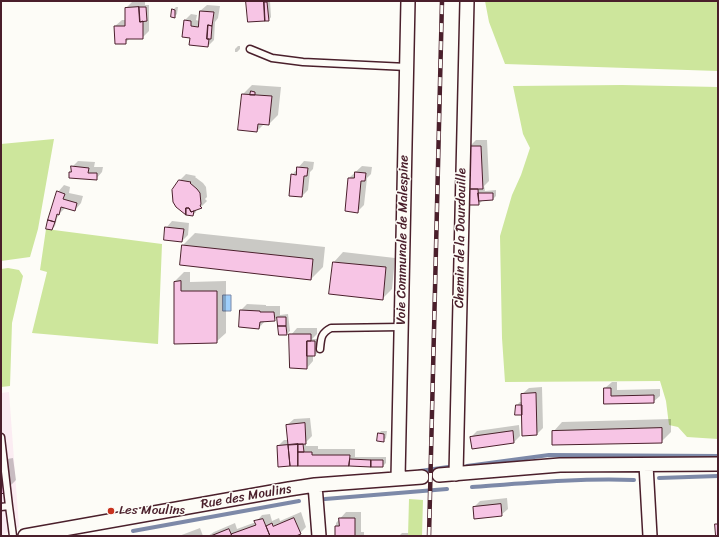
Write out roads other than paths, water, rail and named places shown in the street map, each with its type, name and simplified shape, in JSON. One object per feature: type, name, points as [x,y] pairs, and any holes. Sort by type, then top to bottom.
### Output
[{"type":"street","name":"Voie Communale de Malespine","points":[[398,478],[408,1]]},
{"type":"street","name":"Chemin de la Dourdouille","points":[[456,474],[467,1]]},
{"type":"street","points":[[439,475],[560,465],[718,464]]},
{"type":"street","points":[[646,465],[650,536]]},
{"type":"street","name":"Rue des Moulins","points":[[25,536],[79,531],[315,485],[422,477]]},
{"type":"street","points":[[315,485],[319,536]]},
{"type":"lane","points":[[250,49],[272,58],[302,62],[407,67]]},
{"type":"lane","points":[[320,348],[321,335],[331,328],[401,327]]},
{"type":"lane","points":[[1,437],[13,536]]},
{"type":"lane","points":[[1,507],[9,506]]},
{"type":"water","points":[[223,295],[231,295],[231,311],[223,311]]},
{"type":"waterway","points":[[467,466],[549,455],[718,456]]},
{"type":"waterway","points":[[420,471],[448,467]]},
{"type":"waterway","points":[[659,478],[718,476]]},
{"type":"waterway","points":[[472,487],[573,480],[634,480]]},
{"type":"waterway","points":[[325,499],[447,489]]},
{"type":"waterway","points":[[133,531],[299,501]]},
{"type":"railway","points":[[429,536],[442,1]]},
{"type":"place","name":"Les Moulins","points":[[111,511]]}]
